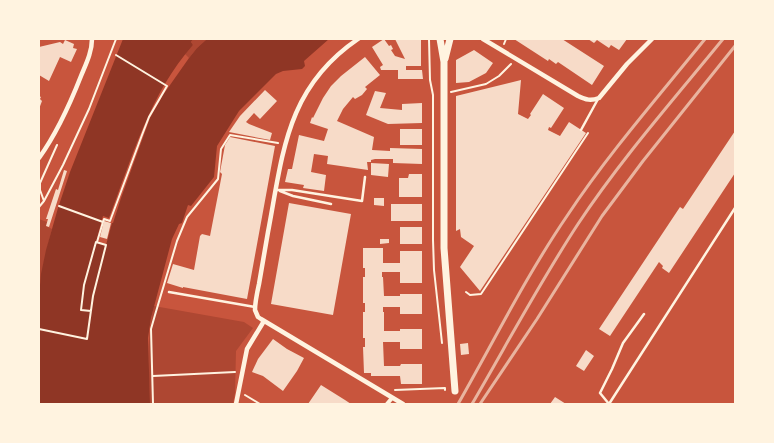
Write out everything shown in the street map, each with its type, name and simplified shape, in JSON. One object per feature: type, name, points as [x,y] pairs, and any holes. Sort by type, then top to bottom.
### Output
[{"type":"main road","points":[[440,39],[444,62],[444,248],[455,391]]},
{"type":"main road","points":[[444,62],[450,39]]},
{"type":"street","points":[[39,158],[67,109],[90,53],[92,39]]},
{"type":"street","points":[[358,39],[326,66],[309,87],[295,113],[285,145],[255,310],[258,317],[264,321],[403,404]]},
{"type":"street","points":[[483,39],[585,100],[599,98],[627,64],[652,39]]},
{"type":"street","points":[[236,404],[247,349],[264,321]]},
{"type":"street","points":[[387,404],[392,398]]},
{"type":"lane","points":[[581,130],[599,98]]},
{"type":"lane","points":[[276,190],[292,190],[362,202],[365,177]]},
{"type":"lane","points":[[276,190],[293,196],[331,204]]},
{"type":"lane","points":[[644,314],[623,343],[600,393],[609,404],[735,208]]},
{"type":"lane","points":[[169,292],[255,306]]},
{"type":"path","points":[[39,207],[63,164],[89,109],[116,39]]},
{"type":"path","points":[[91,311],[82,310],[84,285],[102,222],[104,219],[110,220],[142,135],[167,86],[116,55]]},
{"type":"path","points":[[444,94],[486,84],[499,76],[516,59]]},
{"type":"path","points":[[466,292],[470,295],[481,294],[587,135],[592,122],[588,118]]},
{"type":"path","points":[[44,201],[40,195],[40,183],[59,139],[56,130]]},
{"type":"path","points":[[153,404],[151,329],[177,242],[187,217],[218,179],[221,149],[230,135],[285,145]]},
{"type":"path","points":[[58,206],[102,222]]},
{"type":"path","points":[[39,329],[87,339],[93,296],[106,245],[97,243]]},
{"type":"path","points":[[152,376],[243,371]]},
{"type":"path","points":[[380,390],[442,388]]},
{"type":"path","points":[[249,397],[260,404]]},
{"type":"shaded area","points":[[123,39],[193,39],[191,42],[193,45],[165,84],[134,150],[109,218],[103,216],[96,242],[106,245],[112,223],[150,118],[163,95],[197,48],[207,39],[329,39],[304,61],[305,66],[302,69],[283,71],[276,74],[239,111],[217,146],[214,177],[191,206],[188,205],[182,223],[179,224],[172,239],[151,318],[148,338],[150,404],[39,404],[39,296],[46,250],[70,172]]},
{"type":"shaded area","points":[[193,39],[207,39],[189,58],[185,54],[193,45],[191,42]]},
{"type":"shaded area","points":[[39,219],[47,222],[46,226],[52,229],[44,262],[39,296]]},
{"type":"shaded area","points":[[154,306],[244,322],[253,328],[236,351],[233,404],[150,404],[149,342]]},
{"type":"building","points":[[384,39],[389,46],[391,45],[393,49],[391,50],[395,56],[405,59],[395,39],[421,39],[421,66],[406,66],[406,70],[422,70],[423,79],[398,79],[398,70],[381,70],[380,67],[383,65],[372,47]]},
{"type":"building","points":[[514,39],[562,39],[604,66],[592,85],[558,62],[556,64],[549,59],[548,61]]},
{"type":"building","points":[[588,39],[627,39],[619,50],[611,45],[609,48],[597,40],[594,43]]},
{"type":"building","points":[[65,40],[74,44],[73,48],[77,49],[71,62],[60,57],[49,81],[39,75],[39,47],[60,42],[63,44]]},
{"type":"building","points":[[474,50],[493,63],[486,73],[469,82],[456,83],[456,60]]},
{"type":"building","points":[[365,57],[380,75],[365,87],[367,89],[362,95],[355,99],[353,97],[343,109],[337,121],[374,137],[372,150],[390,151],[390,148],[422,149],[422,164],[393,163],[393,159],[375,159],[367,162],[368,170],[327,164],[328,156],[314,154],[311,172],[326,175],[324,191],[303,188],[304,185],[285,182],[288,169],[292,169],[299,135],[324,141],[328,129],[310,123],[312,117],[331,86]]},
{"type":"building","points":[[521,80],[518,114],[528,119],[543,94],[564,108],[548,130],[560,136],[569,122],[586,133],[480,291],[460,267],[474,246],[461,237],[460,229],[456,231],[456,96]]},
{"type":"building","points":[[265,90],[277,101],[260,119],[254,113],[246,122],[272,133],[270,140],[229,132],[240,116]]},
{"type":"building","points":[[375,91],[386,93],[380,108],[402,110],[402,104],[422,103],[422,123],[388,124],[366,115]]},
{"type":"building","points":[[39,96],[42,101],[39,109]]},
{"type":"building","points":[[400,129],[422,129],[422,145],[400,145]]},
{"type":"building","points":[[735,131],[735,173],[669,273],[662,268],[663,266],[659,262],[610,336],[599,329],[680,207],[683,209]]},
{"type":"building","points":[[230,137],[275,146],[247,299],[183,288],[167,283],[173,264],[194,270],[200,236],[202,234],[210,236],[222,174],[220,172],[225,145]]},
{"type":"building","points":[[371,163],[389,164],[388,177],[371,175]]},
{"type":"building","points":[[64,170],[67,171],[49,227],[46,226],[48,219],[46,219]]},
{"type":"building","points":[[409,174],[422,174],[422,197],[399,197],[399,178],[408,178]]},
{"type":"building","points":[[374,198],[384,198],[384,206],[374,205]]},
{"type":"building","points":[[289,203],[351,214],[333,315],[271,304]]},
{"type":"building","points":[[391,204],[422,204],[422,221],[391,221]]},
{"type":"building","points":[[104,221],[111,223],[107,239],[100,237]]},
{"type":"building","points":[[400,227],[422,227],[422,244],[400,244]]},
{"type":"building","points":[[380,239],[389,239],[389,243],[380,244]]},
{"type":"building","points":[[363,248],[383,248],[383,263],[400,263],[400,251],[422,251],[422,283],[400,283],[400,272],[382,272],[382,277],[384,296],[422,294],[422,314],[400,314],[400,307],[383,307],[383,312],[384,331],[422,329],[422,349],[400,349],[400,342],[383,342],[384,366],[422,364],[422,384],[401,384],[400,376],[371,376],[371,373],[364,373],[363,347],[365,347],[365,338],[363,338],[363,312],[365,312],[365,303],[363,303],[363,277],[365,277],[365,268],[363,268]]},
{"type":"building","points":[[273,339],[304,358],[283,391],[263,376],[252,372],[258,359]]},
{"type":"building","points":[[468,343],[469,354],[461,355],[460,344]]},
{"type":"building","points":[[586,350],[594,356],[584,371],[576,366]]},
{"type":"building","points":[[321,385],[345,400],[351,404],[308,404]]},
{"type":"building","points":[[555,397],[566,404],[550,404]]},
{"type":"railway","points":[[458,404],[524,285],[567,216],[616,148],[705,39]]},
{"type":"railway","points":[[472,404],[550,268],[578,224],[648,130],[723,39]]},
{"type":"railway","points":[[480,404],[537,319],[602,216],[643,161],[735,46]]}]
